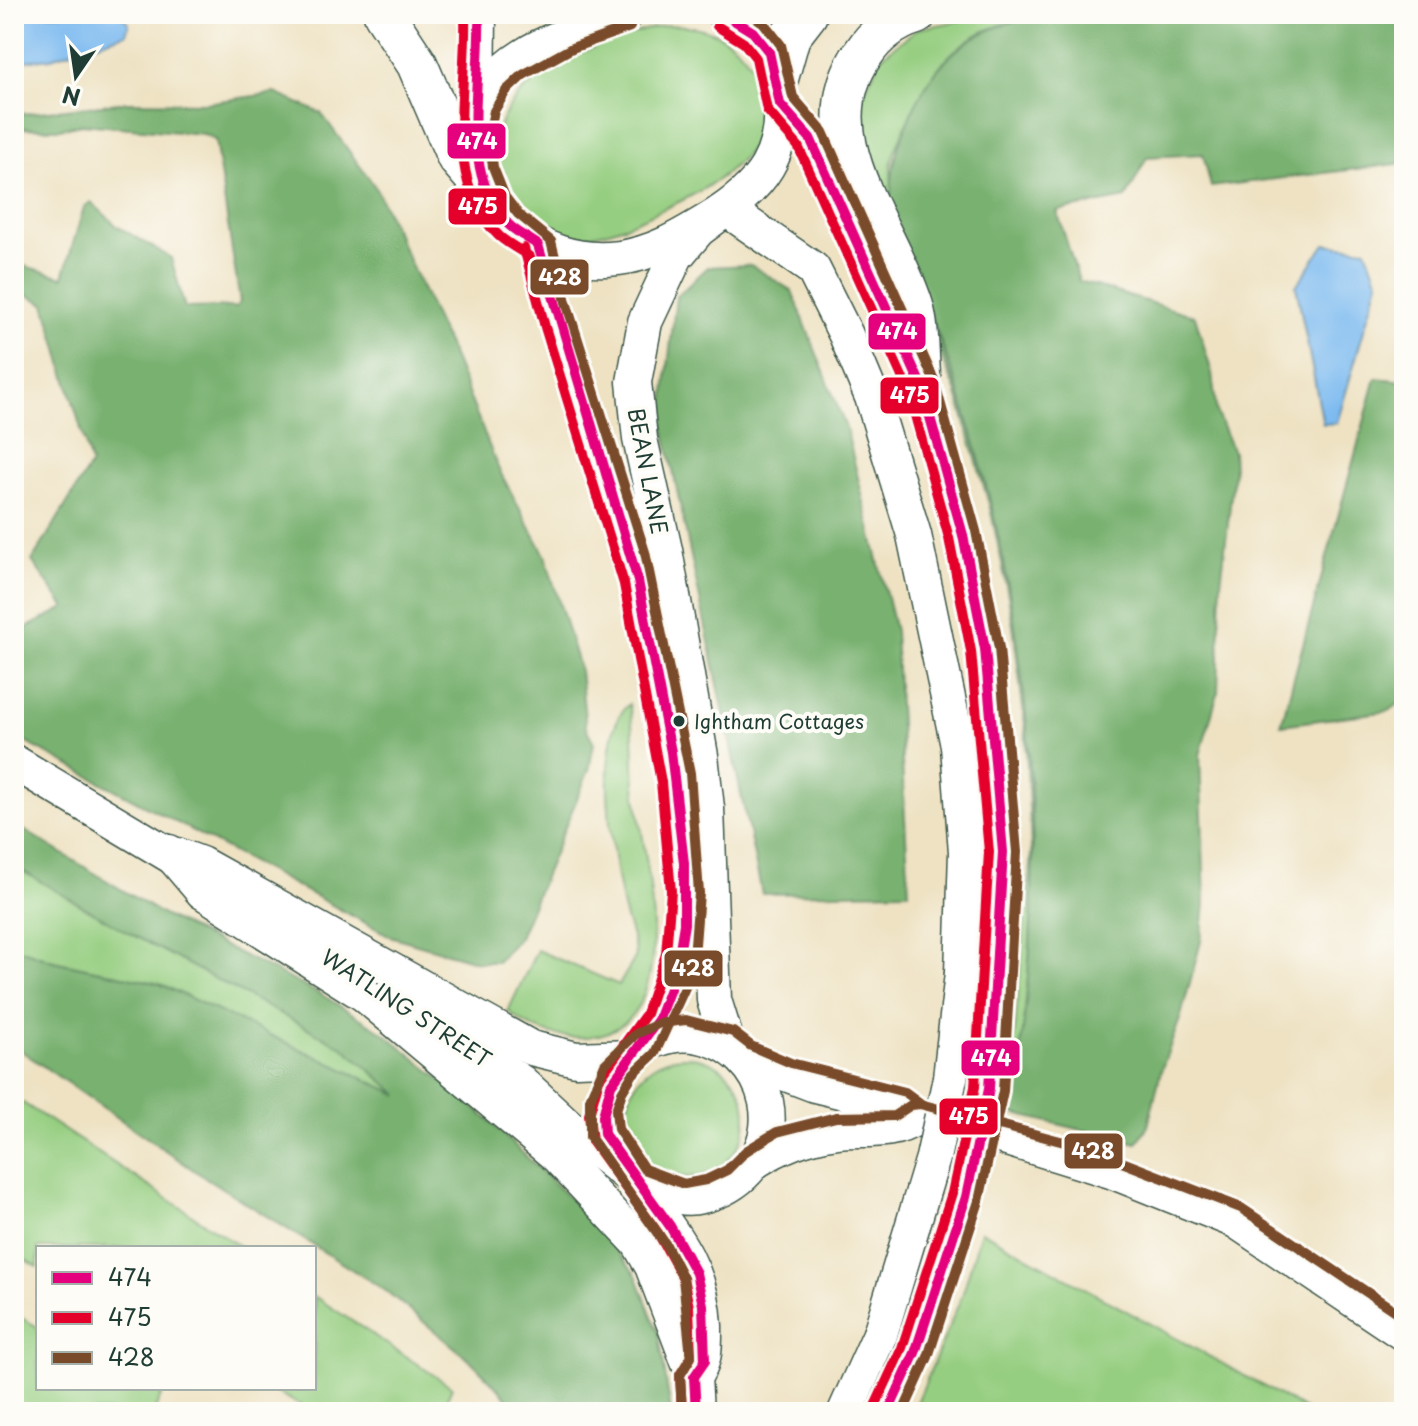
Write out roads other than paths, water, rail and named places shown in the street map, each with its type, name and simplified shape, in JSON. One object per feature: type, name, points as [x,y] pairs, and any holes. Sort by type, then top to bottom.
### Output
[{"type":"highway","points":[[384,14],[417,64],[457,157],[482,186]]},
{"type":"highway","points":[[778,93],[790,36],[807,14]]},
{"type":"highway","points":[[916,14],[887,27],[868,47],[850,79],[843,115],[852,165],[913,308],[921,385]]},
{"type":"main road","points":[[479,14],[476,153],[482,186],[501,216],[538,245],[578,258],[619,259],[670,243],[726,209],[751,188],[774,157],[781,134],[778,93],[766,46],[753,32],[724,14]]},
{"type":"main road","points":[[562,14],[611,20]]},
{"type":"main road","points":[[477,115],[491,85],[522,56],[544,44],[611,20]]},
{"type":"main road","points":[[778,93],[810,138],[921,385],[963,535],[985,649],[1003,824],[991,1077],[970,1182],[915,1353],[888,1412]]},
{"type":"main road","points":[[726,209],[813,269],[846,335],[872,397],[910,521],[958,746],[966,852],[962,973],[950,1078],[933,1158],[880,1334],[845,1412]]},
{"type":"main road","name":"BEAN LANE","points":[[726,209],[683,244],[663,281],[643,329],[634,391],[640,439],[665,550],[701,756],[707,808],[714,1000],[736,1052]]},
{"type":"main road","name":"BEAN LANE","points":[[538,245],[552,306],[631,555],[676,774],[685,893],[679,968],[636,1052]]},
{"type":"main road","name":"WATLING STREET","points":[[14,762],[169,852],[217,888],[324,951],[503,1069],[634,1180]]},
{"type":"main road","points":[[169,852],[203,892],[365,995],[556,1155],[645,1254],[694,1377],[696,1412]]},
{"type":"main road","name":"WATLING STREET","points":[[169,852],[201,864],[531,1048],[576,1059],[636,1052]]},
{"type":"main road","points":[[634,1180],[683,1198],[710,1194],[735,1182],[754,1162],[782,1145],[838,1131],[898,1130],[916,1118],[901,1106],[815,1085],[685,1034],[663,1037],[636,1052],[609,1086],[602,1124],[604,1134],[634,1180],[670,1226],[696,1273],[703,1305],[705,1361],[694,1377]]},
{"type":"main road","points":[[736,1052],[761,1081],[768,1108],[766,1137],[754,1162]]},
{"type":"main road","points":[[1007,1139],[1111,1171],[1236,1221],[1404,1334]]},
{"type":"water","points":[[14,14],[119,14],[129,23],[126,34],[51,58],[14,62]]},
{"type":"water","points":[[1325,244],[1366,249],[1378,282],[1337,423],[1323,424],[1296,286]]},
{"type":"place","name":"Ightham Cottages","points":[[679,721]]}]
